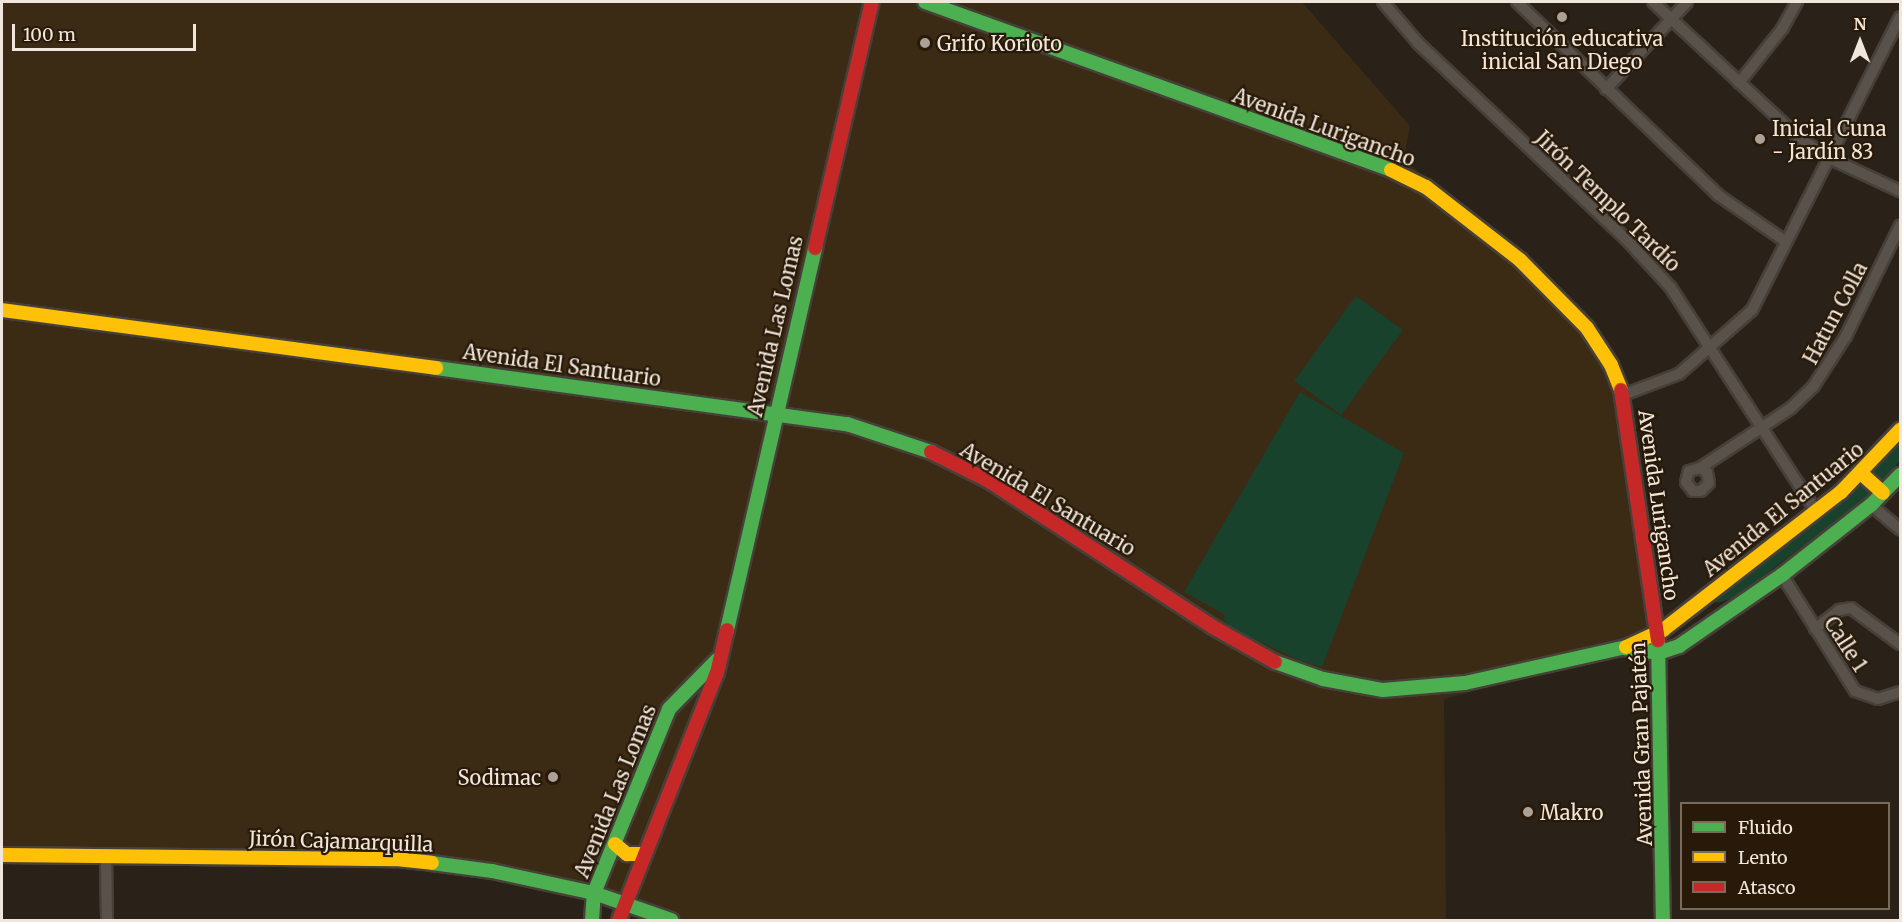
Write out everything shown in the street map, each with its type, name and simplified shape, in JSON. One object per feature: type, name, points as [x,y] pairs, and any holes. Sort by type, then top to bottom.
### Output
[{"type":"street","name":"Avenida Las Lomas","points":[[619,921],[642,854],[717,673],[717,660],[872,2]]},
{"type":"street","name":"Avenida Lurigancho","points":[[925,2],[1382,166],[1426,187],[1551,289],[1587,328],[1611,365],[1623,395],[1659,627]]},
{"type":"street","name":"Jirón Templo Tardío","points":[[1383,2],[1449,74],[1628,241],[1671,288],[1816,512]]},
{"type":"street","points":[[1517,2],[1734,209],[1785,241]]},
{"type":"street","points":[[1653,2],[1797,136],[1827,157],[1900,191]]},
{"type":"street","points":[[1606,89],[1687,2]]},
{"type":"street","points":[[1739,83],[1782,29],[1797,2]]},
{"type":"street","points":[[1623,395],[1678,374],[1752,310],[1827,157],[1900,17]]},
{"type":"street","name":"Hatun Colla","points":[[1700,468],[1791,408],[1829,366],[1900,226]]},
{"type":"street","name":"Avenida El Santuario","points":[[2,310],[847,424],[931,452],[1022,501],[1213,627],[1274,661],[1323,680],[1383,690],[1430,687],[1623,648],[1662,652]]},
{"type":"street","name":"Avenida El Santuario","points":[[1623,648],[1659,627],[1816,512],[1862,474],[1900,430]]},
{"type":"street","points":[[1862,474],[1882,493]]},
{"type":"street","points":[[1662,652],[1782,575],[1870,505],[1900,475]]},
{"type":"street","points":[[1870,505],[1900,529]]},
{"type":"street","name":"Calle 1","points":[[1782,575],[1855,691],[1878,699],[1900,692]]},
{"type":"street","points":[[1815,629],[1839,610],[1851,608],[1900,644]]},
{"type":"street","name":"Avenida Gran Pajatén","points":[[1659,627],[1674,805],[1672,921]]},
{"type":"street","name":"Avenida Gran Pajatén","points":[[1662,652],[1663,921]]},
{"type":"street","name":"Avenida Las Lomas","points":[[592,921],[594,893],[669,709],[717,660]]},
{"type":"street","points":[[615,844],[627,854],[642,854]]},
{"type":"street","name":"Jirón Cajamarquilla","points":[[2,855],[396,859],[492,871],[594,893],[671,921]]},
{"type":"street","points":[[106,856],[108,921]]},
{"type":"shaded area","points":[[2,2],[1302,2],[1410,126],[1404,158],[1582,328],[1627,396],[1656,643],[1444,699],[1446,920],[671,920],[618,902],[475,871],[361,859],[2,856]]},
{"type":"green space","points":[[1356,296],[1403,330],[1341,415],[1294,381]]},
{"type":"green space","points":[[1300,392],[1404,453],[1322,667],[1301,661],[1248,636],[1225,623],[1224,614],[1184,592]]},
{"type":"green space","points":[[1900,439],[1900,461],[1869,496],[1734,598],[1717,603],[1714,599],[1845,497]]},
{"type":"traffic: fast","points":[[925,2],[1391,170]]},
{"type":"traffic: fast","points":[[727,630],[815,248]]},
{"type":"traffic: fast","points":[[436,368],[847,424],[931,452]]},
{"type":"traffic: fast","points":[[1624,648],[1658,653],[1679,646],[1782,575],[1871,505],[1900,475]]},
{"type":"traffic: fast","points":[[1658,640],[1663,920]]},
{"type":"traffic: fast","points":[[1275,662],[1323,679],[1383,690],[1465,683],[1626,647]]},
{"type":"traffic: fast","points":[[592,920],[594,893],[669,709],[717,660]]},
{"type":"traffic: fast","points":[[432,863],[492,871],[594,893],[671,920]]},
{"type":"traffic: slow","points":[[1391,170],[1426,187],[1520,260],[1587,328],[1611,365],[1621,390]]},
{"type":"traffic: slow","points":[[2,310],[436,368]]},
{"type":"traffic: slow","points":[[1626,647],[1663,630],[1841,492],[1900,430]]},
{"type":"traffic: slow","points":[[1862,474],[1883,493]]},
{"type":"traffic: slow","points":[[615,844],[627,854],[642,854]]},
{"type":"traffic: slow","points":[[2,855],[396,859],[432,863]]},
{"type":"traffic: jam","points":[[815,248],[872,2]]},
{"type":"traffic: jam","points":[[1621,390],[1658,640]]},
{"type":"traffic: jam","points":[[931,452],[989,481],[1213,627],[1275,662]]},
{"type":"traffic: jam","points":[[619,920],[717,673],[727,630]]},
{"type":"place","name":"Institución educativa inicial San Diego","points":[[1562,17]]},
{"type":"place","name":"Grifo Korioto","points":[[925,43]]},
{"type":"place","name":"Inicial Cuna - Jardín 83","points":[[1760,139]]},
{"type":"place","name":"Sodimac","points":[[553,777]]},
{"type":"place","name":"Makro","points":[[1528,812]]}]
